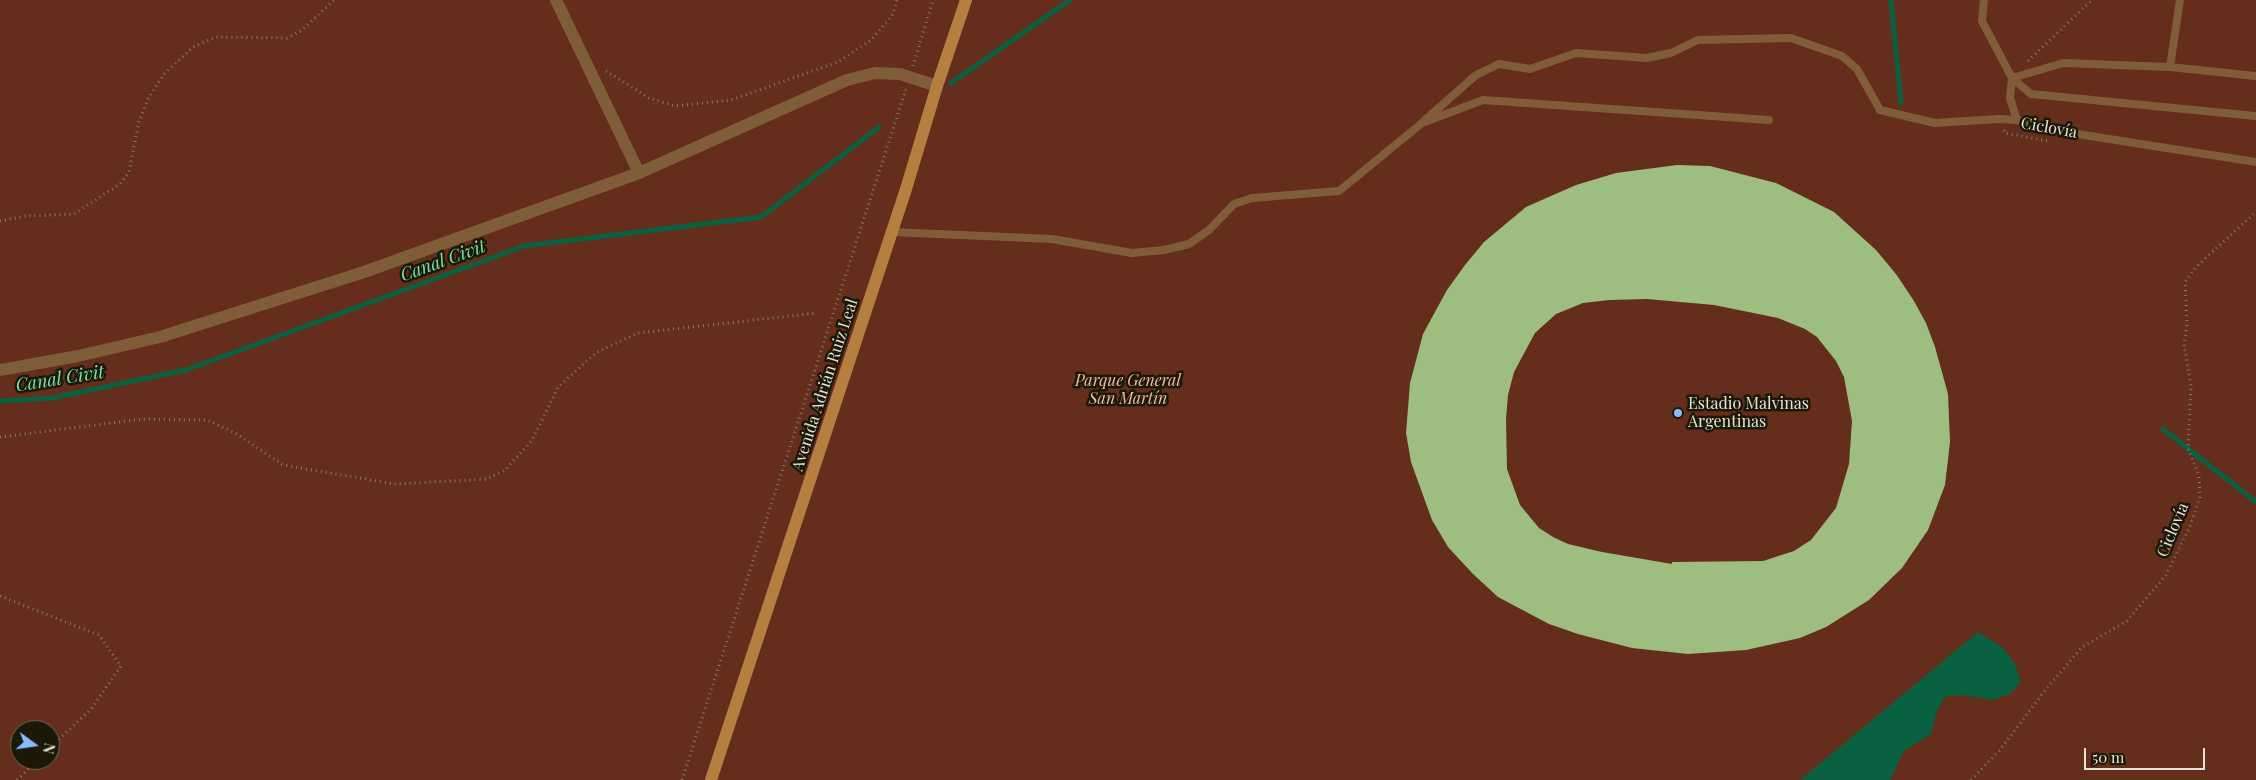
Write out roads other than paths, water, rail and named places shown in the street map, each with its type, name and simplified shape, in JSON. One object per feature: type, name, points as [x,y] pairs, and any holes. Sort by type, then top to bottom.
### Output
[{"type":"street","points":[[556,0],[640,173]]},
{"type":"street","name":"Avenida Adrián Ruiz Leal","points":[[711,780],[892,232],[966,0]]},
{"type":"street","points":[[0,370],[78,356],[160,337],[364,272],[640,173],[848,80],[874,73],[900,74],[937,86]]},
{"type":"lane","points":[[1984,0],[1982,21],[2012,78],[2030,94],[2256,116]]},
{"type":"lane","points":[[2170,67],[2180,0]]},
{"type":"lane","points":[[892,232],[1052,239],[1132,253],[1164,250],[1189,244],[1209,230],[1234,204],[1252,198],[1339,191],[1422,124],[1476,75],[1499,64],[1530,68],[1576,53],[1647,58],[1671,53],[1698,40],[1791,38],[1842,56],[1857,69],[1880,110],[1935,123],[1999,119],[2017,120],[2071,133],[2256,162]]},
{"type":"lane","points":[[2012,78],[2062,63],[2170,67],[2256,76]]},
{"type":"lane","points":[[2012,78],[2010,98],[2017,120]]},
{"type":"lane","points":[[1422,124],[1483,100],[1768,120]]},
{"type":"waterway","name":"Canal Civit","points":[[951,83],[1070,0]]},
{"type":"waterway","name":"Canal Civit","points":[[1891,0],[1901,103]]},
{"type":"waterway","name":"Canal Civit","points":[[0,401],[52,398],[186,370],[524,246],[761,217],[879,127]]},
{"type":"waterway","name":"Canal Civit","points":[[2163,429],[2256,502]]},
{"type":"place","name":"Estadio Malvinas Argentinas","points":[[1678,413]]},
{"type":"park label","name":"Parque General San Martín","points":[[1128,390]]}]
